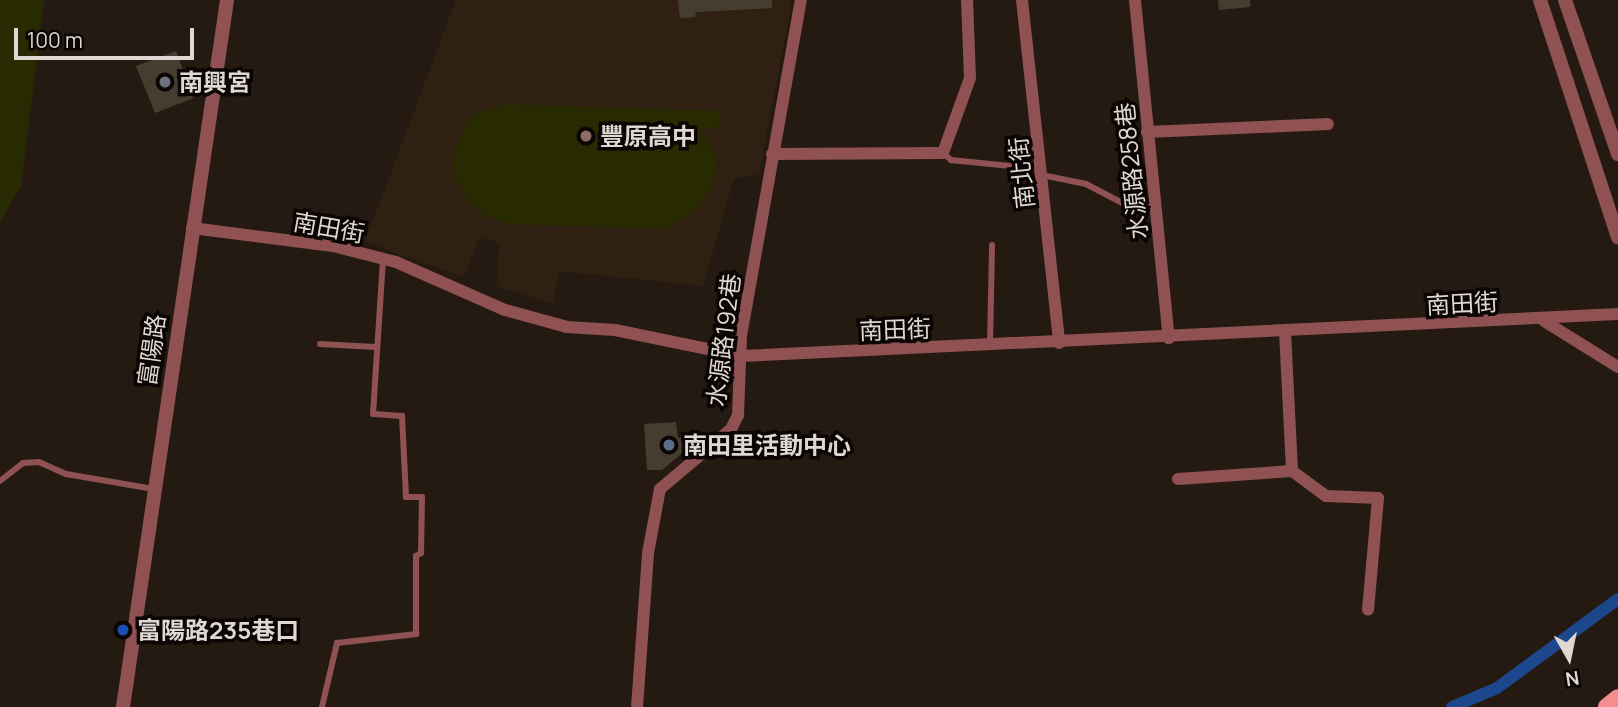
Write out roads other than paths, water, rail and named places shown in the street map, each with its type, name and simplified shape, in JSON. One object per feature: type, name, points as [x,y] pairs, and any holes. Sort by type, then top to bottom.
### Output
[{"type":"main road","points":[[1606,707],[1618,698]]},
{"type":"street","name":"富陽路","points":[[123,707],[227,0]]},
{"type":"street","name":"水源路192巷","points":[[636,707],[653,510],[660,489],[730,429],[738,415],[741,335],[801,0]]},
{"type":"street","points":[[772,154],[943,153],[970,78],[967,0]]},
{"type":"street","name":"南北街","points":[[1023,0],[1059,343]]},
{"type":"street","name":"水源路258巷","points":[[1135,0],[1169,338]]},
{"type":"street","points":[[1541,0],[1618,237]]},
{"type":"street","points":[[1565,0],[1618,154]]},
{"type":"street","points":[[1147,132],[1328,124]]},
{"type":"street","name":"南田街","points":[[192,228],[333,246],[383,259],[505,310],[567,327],[615,330],[742,356],[1544,321],[1618,314]]},
{"type":"street","points":[[1544,321],[1618,367]]},
{"type":"street","points":[[1285,332],[1292,471]]},
{"type":"street","points":[[1178,480],[1292,471],[1326,496],[1378,498],[1368,610]]},
{"type":"lane","points":[[943,153],[951,160],[1042,172],[1086,184],[1128,206],[1155,206]]},
{"type":"lane","points":[[990,346],[992,245]]},
{"type":"lane","points":[[322,707],[337,643],[416,634],[416,556],[421,553],[422,497],[405,497],[402,416],[373,414],[383,259]]},
{"type":"lane","points":[[320,344],[376,347]]},
{"type":"lane","points":[[0,481],[23,463],[39,462],[66,474],[156,490]]},
{"type":"waterway","points":[[1452,707],[1497,688],[1618,599]]},
{"type":"place","name":"南興宮","points":[[165,82]]},
{"type":"place","name":"豐原高中","points":[[586,136]]},
{"type":"place","name":"南田里活動中心","points":[[669,445]]},
{"type":"place","name":"富陽路235巷口","points":[[123,630]]}]
